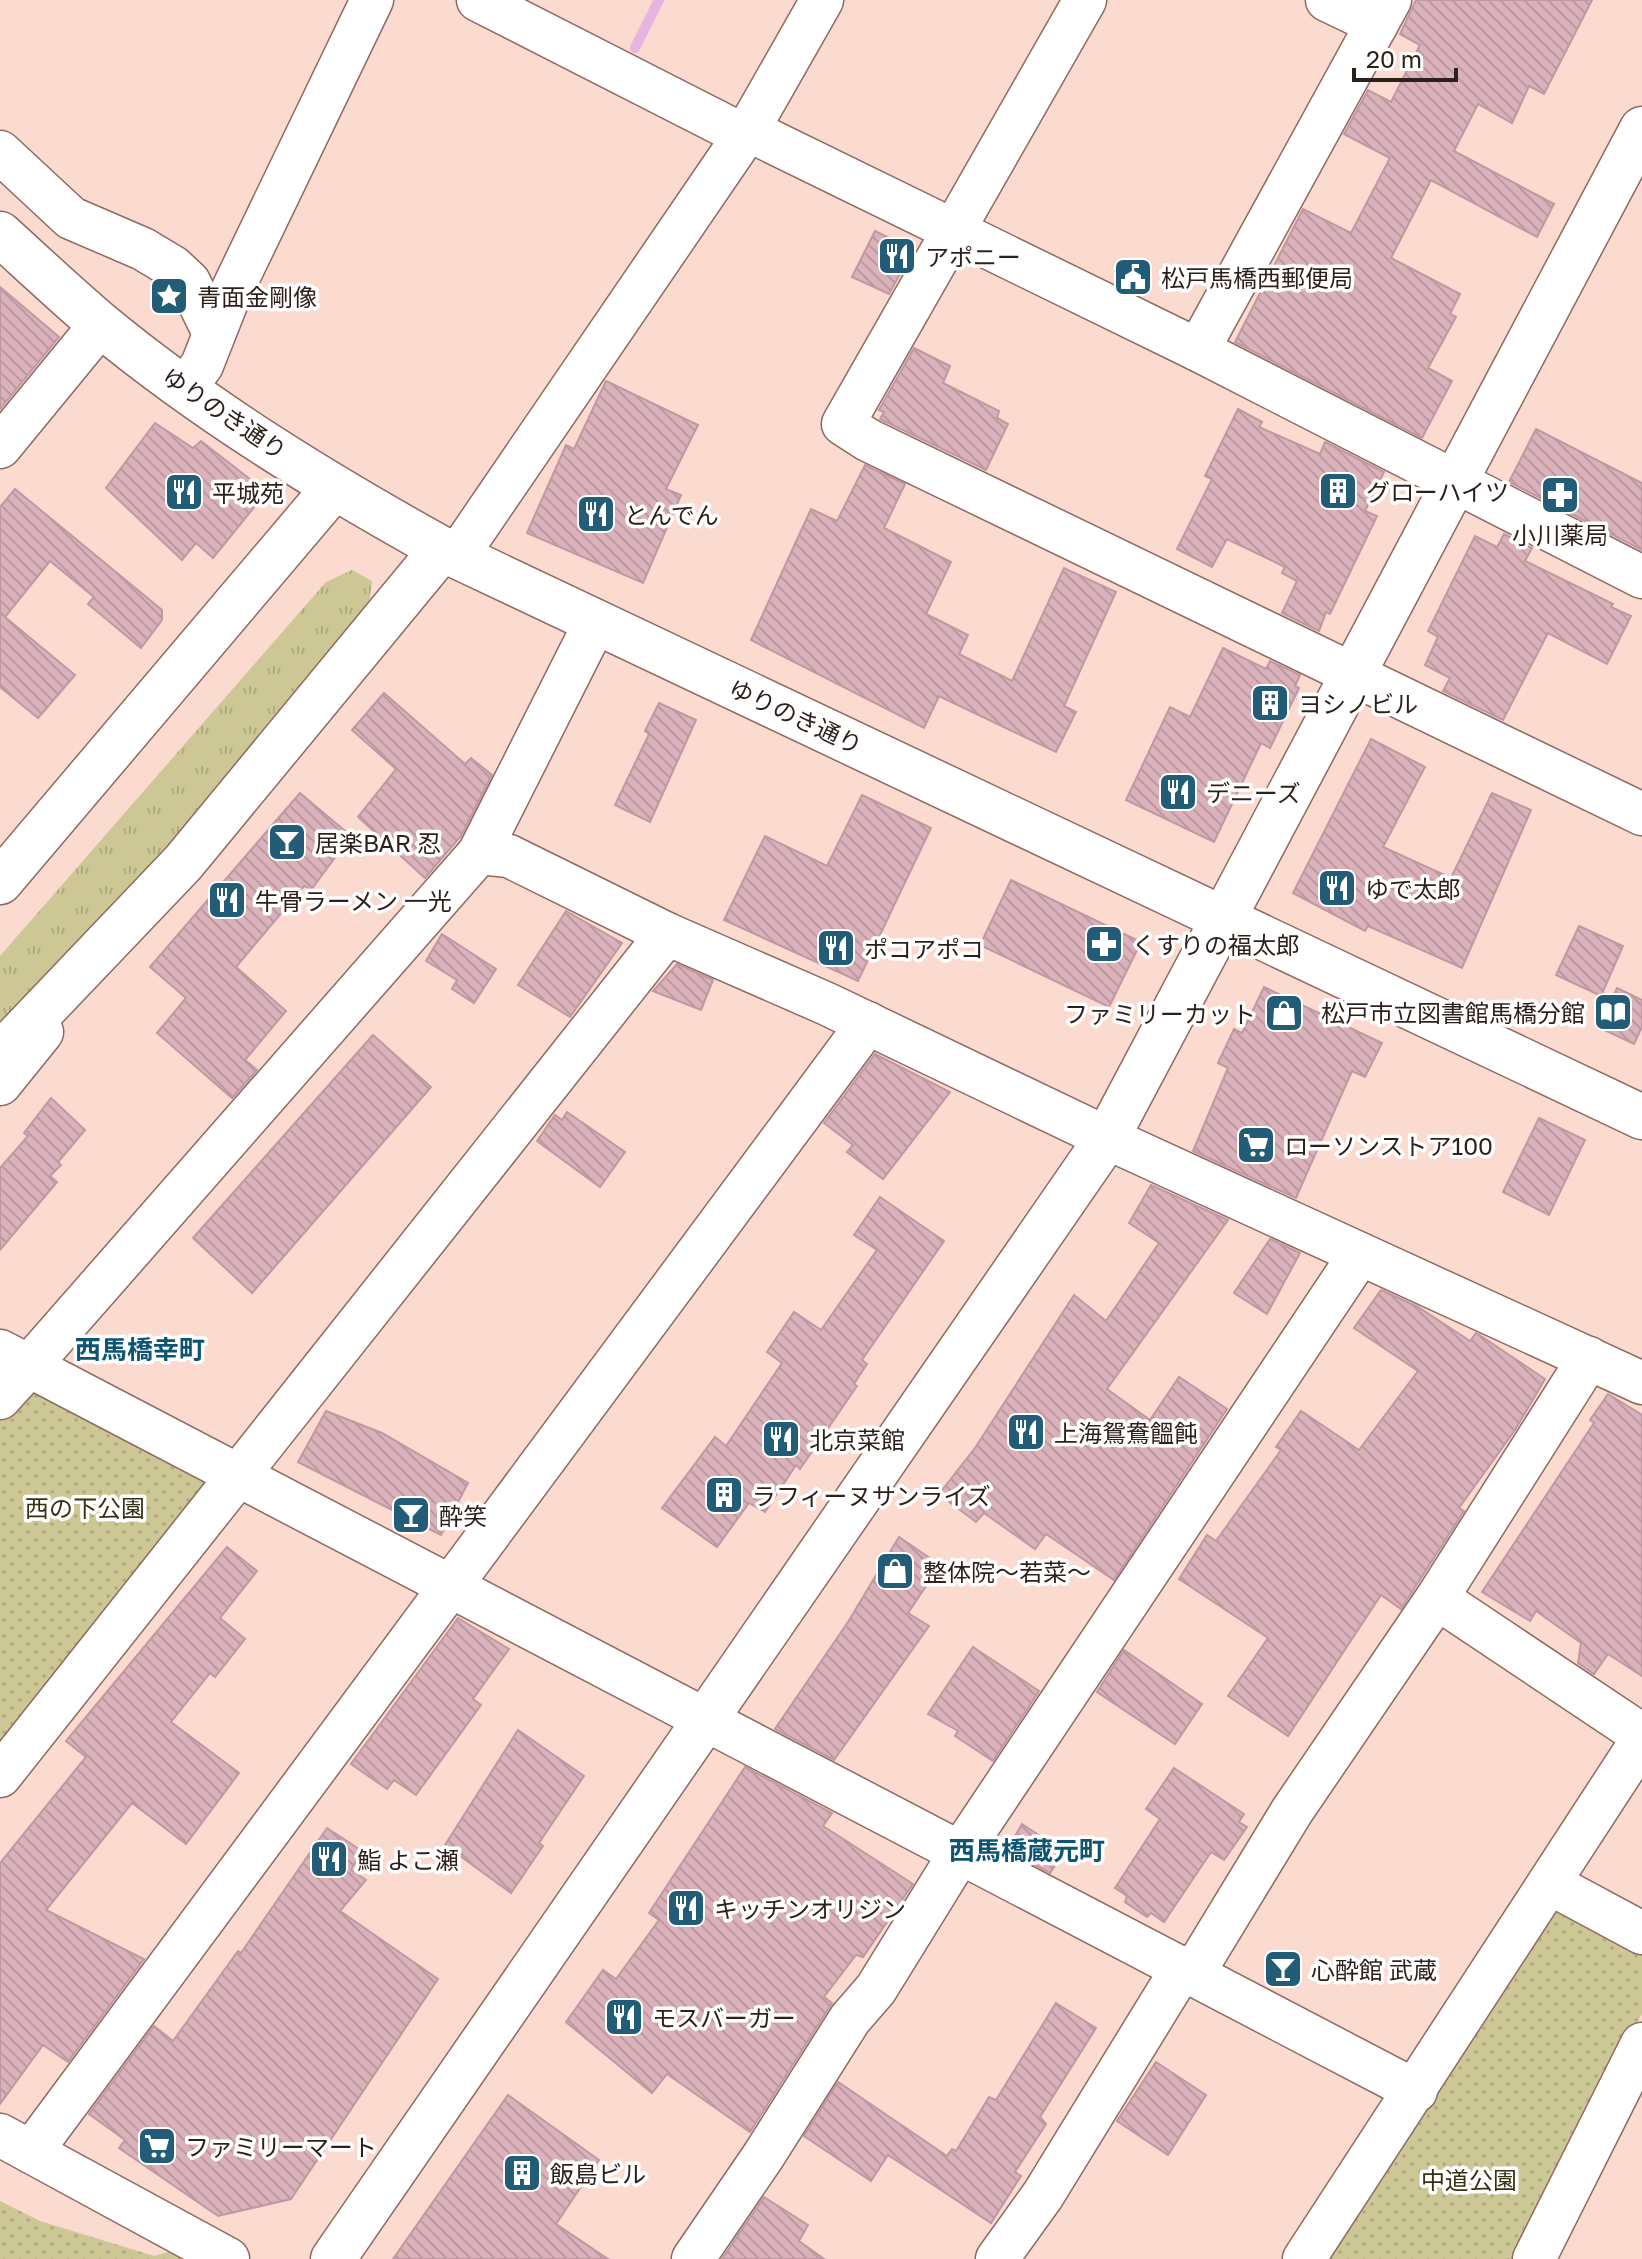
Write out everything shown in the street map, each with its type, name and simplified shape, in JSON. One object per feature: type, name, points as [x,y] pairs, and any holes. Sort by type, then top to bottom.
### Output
[{"type":"street","points":[[185,388],[202,365],[213,331],[372,0]]},
{"type":"street","points":[[478,0],[1198,350],[1642,577]]},
{"type":"street","points":[[0,1084],[126,926],[368,642],[449,552],[745,132],[822,0]]},
{"type":"street","points":[[1085,0],[843,424],[868,440],[1163,579],[1352,676],[1642,814]]},
{"type":"street","points":[[1198,350],[1383,12],[1327,0]]},
{"type":"street","points":[[333,2259],[1107,1138],[1642,129]]},
{"type":"street","points":[[0,152],[71,218],[143,249],[173,267],[189,282],[213,331]]},
{"type":"street","name":"ゆりのき通り","points":[[0,234],[101,324],[185,388],[333,489],[449,552],[1642,1117]]},
{"type":"street","points":[[0,447],[101,324]]},
{"type":"street","points":[[0,882],[333,489]]},
{"type":"street","points":[[0,1398],[14,1359],[479,853],[596,621]]},
{"type":"street","points":[[479,853],[509,856],[667,934],[868,1023],[1107,1138],[1642,1383]]},
{"type":"street","points":[[0,1055],[126,926]]},
{"type":"street","points":[[3,1768],[667,934]]},
{"type":"street","points":[[228,2259],[16,2143],[450,1586],[868,1023]]},
{"type":"street","points":[[693,2259],[764,2155],[850,2019],[876,1989],[960,1853],[1360,1254]]},
{"type":"street","points":[[997,2259],[1043,2195],[1292,1811],[1437,1598],[1589,1358]]},
{"type":"street","points":[[14,1359],[1416,2091]]},
{"type":"street","points":[[1304,2259],[1416,2091],[1642,1738],[1437,1598]]},
{"type":"street","points":[[1549,1883],[1642,1933]]},
{"type":"street","points":[[1534,2259],[1642,2044]]},
{"type":"green space","points":[[352,570],[372,581],[368,612],[166,854],[0,1029],[0,956],[326,582]]},
{"type":"green space","name":"西の下公園","points":[[44,1387],[196,1470],[205,1484],[9,1737],[0,1740],[0,1420],[18,1399]]},
{"type":"green space","name":"中道公園","points":[[1568,1910],[1642,1947],[1642,2013],[1518,2259],[1320,2259],[1550,1912]]},
{"type":"green space","points":[[0,2201],[40,2221],[154,2256],[172,2251],[189,2259],[0,2259]]},
{"type":"building","points":[[1416,0],[1592,0],[1544,94],[1529,86],[1512,123],[1478,104],[1454,151],[1554,204],[1537,237],[1431,180],[1391,258],[1460,294],[1450,314],[1456,317],[1428,368],[1452,381],[1422,438],[1235,342],[1303,209],[1351,233],[1390,158],[1344,134],[1368,90],[1391,102],[1420,45],[1400,34]]},
{"type":"building","points":[[875,231],[913,250],[889,294],[852,277]]},
{"type":"building","points":[[0,287],[59,337],[0,409]]},
{"type":"building","points":[[914,348],[950,366],[943,383],[999,411],[997,418],[1008,424],[986,470],[880,419],[884,412],[879,410]]},
{"type":"building","points":[[606,381],[698,425],[666,489],[681,495],[643,583],[527,533],[566,445],[574,449]]},
{"type":"building","points":[[1238,409],[1262,422],[1259,427],[1320,454],[1325,442],[1384,472],[1365,511],[1377,516],[1319,631],[1282,613],[1297,581],[1282,573],[1285,567],[1227,539],[1212,567],[1177,549],[1212,479],[1205,476]]},
{"type":"building","points":[[155,423],[193,448],[201,441],[255,483],[260,500],[213,558],[196,543],[182,560],[106,488]]},
{"type":"building","points":[[1536,429],[1642,483],[1642,550],[1509,482]]},
{"type":"building","points":[[865,465],[905,484],[884,528],[951,562],[926,614],[968,635],[959,654],[1012,681],[1064,568],[1116,592],[1064,706],[1076,712],[1056,752],[939,696],[924,728],[751,640],[811,509],[837,521]]},
{"type":"building","points":[[15,489],[162,610],[162,620],[141,648],[88,604],[94,597],[50,561],[5,617],[75,675],[38,718],[0,687],[0,507]]},
{"type":"building","points":[[1504,534],[1532,548],[1525,561],[1631,616],[1607,664],[1548,633],[1503,720],[1443,691],[1450,678],[1425,665],[1438,637],[1428,631],[1475,536],[1497,547]]},
{"type":"building","points":[[1223,648],[1266,669],[1270,661],[1300,675],[1295,686],[1299,688],[1270,748],[1261,743],[1214,842],[1126,800],[1170,707],[1190,717]]},
{"type":"building","points":[[384,693],[465,764],[471,758],[492,775],[461,836],[425,878],[358,817],[396,769],[352,730]]},
{"type":"building","points":[[659,703],[696,720],[650,822],[615,805],[649,734],[645,731]]},
{"type":"building","points":[[1371,739],[1425,767],[1383,847],[1451,878],[1492,793],[1531,810],[1462,968],[1368,926],[1365,931],[1293,893]]},
{"type":"building","points":[[300,793],[351,836],[311,890],[304,886],[236,967],[286,1011],[245,1060],[257,1070],[232,1098],[157,1033],[186,998],[150,967]]},
{"type":"building","points":[[862,795],[931,828],[858,981],[724,920],[765,836],[827,866]]},
{"type":"building","points":[[1011,880],[1141,942],[1109,1007],[980,945]]},
{"type":"building","points":[[566,911],[622,943],[570,1017],[518,985]]},
{"type":"building","points":[[1579,926],[1623,946],[1601,996],[1556,975]]},
{"type":"building","points":[[442,934],[496,969],[474,1003],[452,989],[457,980],[426,961]]},
{"type":"building","points":[[677,964],[713,980],[701,1010],[653,991]]},
{"type":"building","points":[[1264,987],[1382,1043],[1365,1077],[1352,1071],[1296,1198],[1193,1151],[1228,1068],[1218,1063],[1234,1029],[1242,1033]]},
{"type":"building","points":[[1617,988],[1642,1000],[1642,1027],[1634,1044],[1598,1027]]},
{"type":"building","points":[[373,1035],[431,1087],[252,1293],[193,1238]]},
{"type":"building","points":[[875,1054],[950,1092],[883,1179],[847,1152],[853,1145],[824,1123]]},
{"type":"building","points":[[51,1098],[85,1130],[50,1176],[57,1182],[0,1250],[0,1168],[28,1136],[24,1133]]},
{"type":"building","points":[[567,1112],[625,1152],[600,1187],[537,1141],[555,1115],[562,1120]]},
{"type":"building","points":[[1539,1118],[1585,1140],[1549,1215],[1503,1192]]},
{"type":"building","points":[[1151,1185],[1228,1220],[1107,1389],[1150,1420],[1179,1377],[1227,1409],[1114,1580],[1046,1534],[1035,1549],[984,1513],[976,1522],[939,1494],[975,1448],[1074,1295],[1106,1321],[1159,1243],[1129,1223]]},
{"type":"building","points":[[880,1197],[944,1241],[862,1360],[867,1364],[854,1384],[857,1386],[800,1469],[796,1465],[765,1512],[749,1503],[717,1547],[662,1508],[715,1437],[726,1446],[782,1363],[767,1352],[794,1312],[821,1330],[877,1250],[854,1235]]},
{"type":"building","points":[[1270,1239],[1300,1253],[1267,1314],[1234,1293]]},
{"type":"building","points":[[1381,1290],[1418,1307],[1470,1341],[1476,1333],[1545,1379],[1515,1430],[1459,1508],[1464,1511],[1401,1609],[1381,1595],[1288,1736],[1228,1696],[1268,1638],[1179,1579],[1207,1535],[1216,1541],[1281,1450],[1276,1447],[1301,1411],[1359,1450],[1418,1371],[1354,1328]]},
{"type":"building","points":[[1608,1394],[1642,1415],[1642,1676],[1608,1654],[1594,1674],[1578,1663],[1581,1643],[1536,1611],[1530,1621],[1482,1592],[1594,1423],[1590,1420]]},
{"type":"building","points":[[326,1411],[382,1433],[468,1483],[441,1535],[298,1462]]},
{"type":"building","points":[[899,1537],[940,1565],[908,1613],[929,1626],[834,1760],[775,1729],[848,1622]]},
{"type":"building","points":[[227,1547],[257,1571],[220,1618],[245,1639],[215,1677],[210,1673],[171,1722],[239,1773],[186,1844],[132,1803],[46,1910],[144,1959],[68,2062],[43,2045],[0,2104],[0,1863],[86,1757],[66,1741]]},
{"type":"building","points":[[458,1618],[509,1649],[473,1699],[481,1705],[416,1795],[394,1780],[387,1789],[351,1764]]},
{"type":"building","points":[[973,1647],[1039,1691],[993,1761],[955,1736],[958,1731],[928,1714]]},
{"type":"building","points":[[1124,1650],[1202,1704],[1175,1744],[1097,1692]]},
{"type":"building","points":[[518,1730],[584,1776],[539,1843],[543,1846],[511,1893],[445,1845]]},
{"type":"building","points":[[745,1767],[832,1813],[823,1826],[913,1884],[863,1957],[856,1955],[824,1997],[832,2003],[750,2132],[667,2074],[652,2093],[566,2022],[603,1970],[616,1979],[659,1920],[649,1913]]},
{"type":"building","points":[[1174,1768],[1244,1814],[1239,1822],[1247,1827],[1224,1860],[1211,1852],[1164,1922],[1151,1913],[1147,1917],[1125,1902],[1127,1896],[1115,1888],[1160,1819],[1146,1809]]},
{"type":"building","points":[[1022,1824],[1064,1852],[1050,1873],[1007,1850]]},
{"type":"building","points":[[327,1828],[362,1851],[351,1870],[366,1880],[340,1911],[438,1979],[291,2199],[218,2216],[119,2148],[125,2140],[89,2114],[154,2026],[173,2041],[238,1951],[241,1953]]},
{"type":"building","points":[[1056,2003],[1096,2028],[1040,2117],[1046,2124],[1015,2172],[1021,2176],[991,2223],[888,2155],[871,2181],[804,2136],[838,2082],[947,2156],[952,2149],[956,2151],[989,2097],[996,2100]]},
{"type":"building","points":[[1156,2062],[1206,2095],[1168,2155],[1117,2121]]},
{"type":"building","name":"飯島ビル","points":[[508,2095],[599,2160],[556,2224],[608,2259],[393,2259]]},
{"type":"building","points":[[764,2197],[808,2225],[799,2241],[824,2259],[722,2259]]},
{"type":"waterway","points":[[635,48],[659,0]]},
{"type":"place","name":"アポニー","points":[[897,256]]},
{"type":"place","name":"松戸馬橋西郵便局","points":[[1133,277]]},
{"type":"place","name":"青面金剛像","points":[[169,296]]},
{"type":"place","name":"グローハイツ","points":[[1338,491]]},
{"type":"place","name":"平城苑","points":[[184,492]]},
{"type":"place","name":"小川薬局","points":[[1560,495]]},
{"type":"place","name":"とんでん","points":[[596,514]]},
{"type":"place","name":"ヨシノビル","points":[[1270,703]]},
{"type":"place","name":"デニーズ","points":[[1178,792]]},
{"type":"place","name":"居楽BAR 忍","points":[[287,842]]},
{"type":"place","name":"ゆで太郎","points":[[1337,888]]},
{"type":"place","name":"牛骨ラーメン 一光","points":[[227,900]]},
{"type":"place","name":"くすりの福太郎","points":[[1104,944]]},
{"type":"place","name":"ポコアポコ","points":[[836,948]]},
{"type":"place","name":"松戸市立図書館馬橋分館","points":[[1613,1012]]},
{"type":"place","name":"ファミリーカット","points":[[1284,1013]]},
{"type":"place","name":"ローソンストア100","points":[[1256,1145]]},
{"type":"place","name":"上海鴛鴦饂飩","points":[[1026,1432]]},
{"type":"place","name":"北京菜館","points":[[781,1439]]},
{"type":"place","name":"ラフィーヌサンライズ","points":[[724,1495]]},
{"type":"place","name":"酔笑","points":[[411,1515]]},
{"type":"place","name":"整体院〜若菜〜","points":[[895,1571]]},
{"type":"place","name":"鮨 よこ瀬","points":[[329,1859]]},
{"type":"place","name":"キッチンオリジン","points":[[686,1908]]},
{"type":"place","name":"心酔館 武蔵","points":[[1283,1969]]},
{"type":"place","name":"モスバーガー","points":[[624,2017]]},
{"type":"place","name":"ファミリーマート","points":[[157,2146]]},
{"type":"place","name":"飯島ビル","points":[[522,2173]]},
{"type":"district","name":"西馬橋幸町","points":[[140,1349]]},
{"type":"district","name":"西馬橋蔵元町","points":[[1027,1850]]}]
